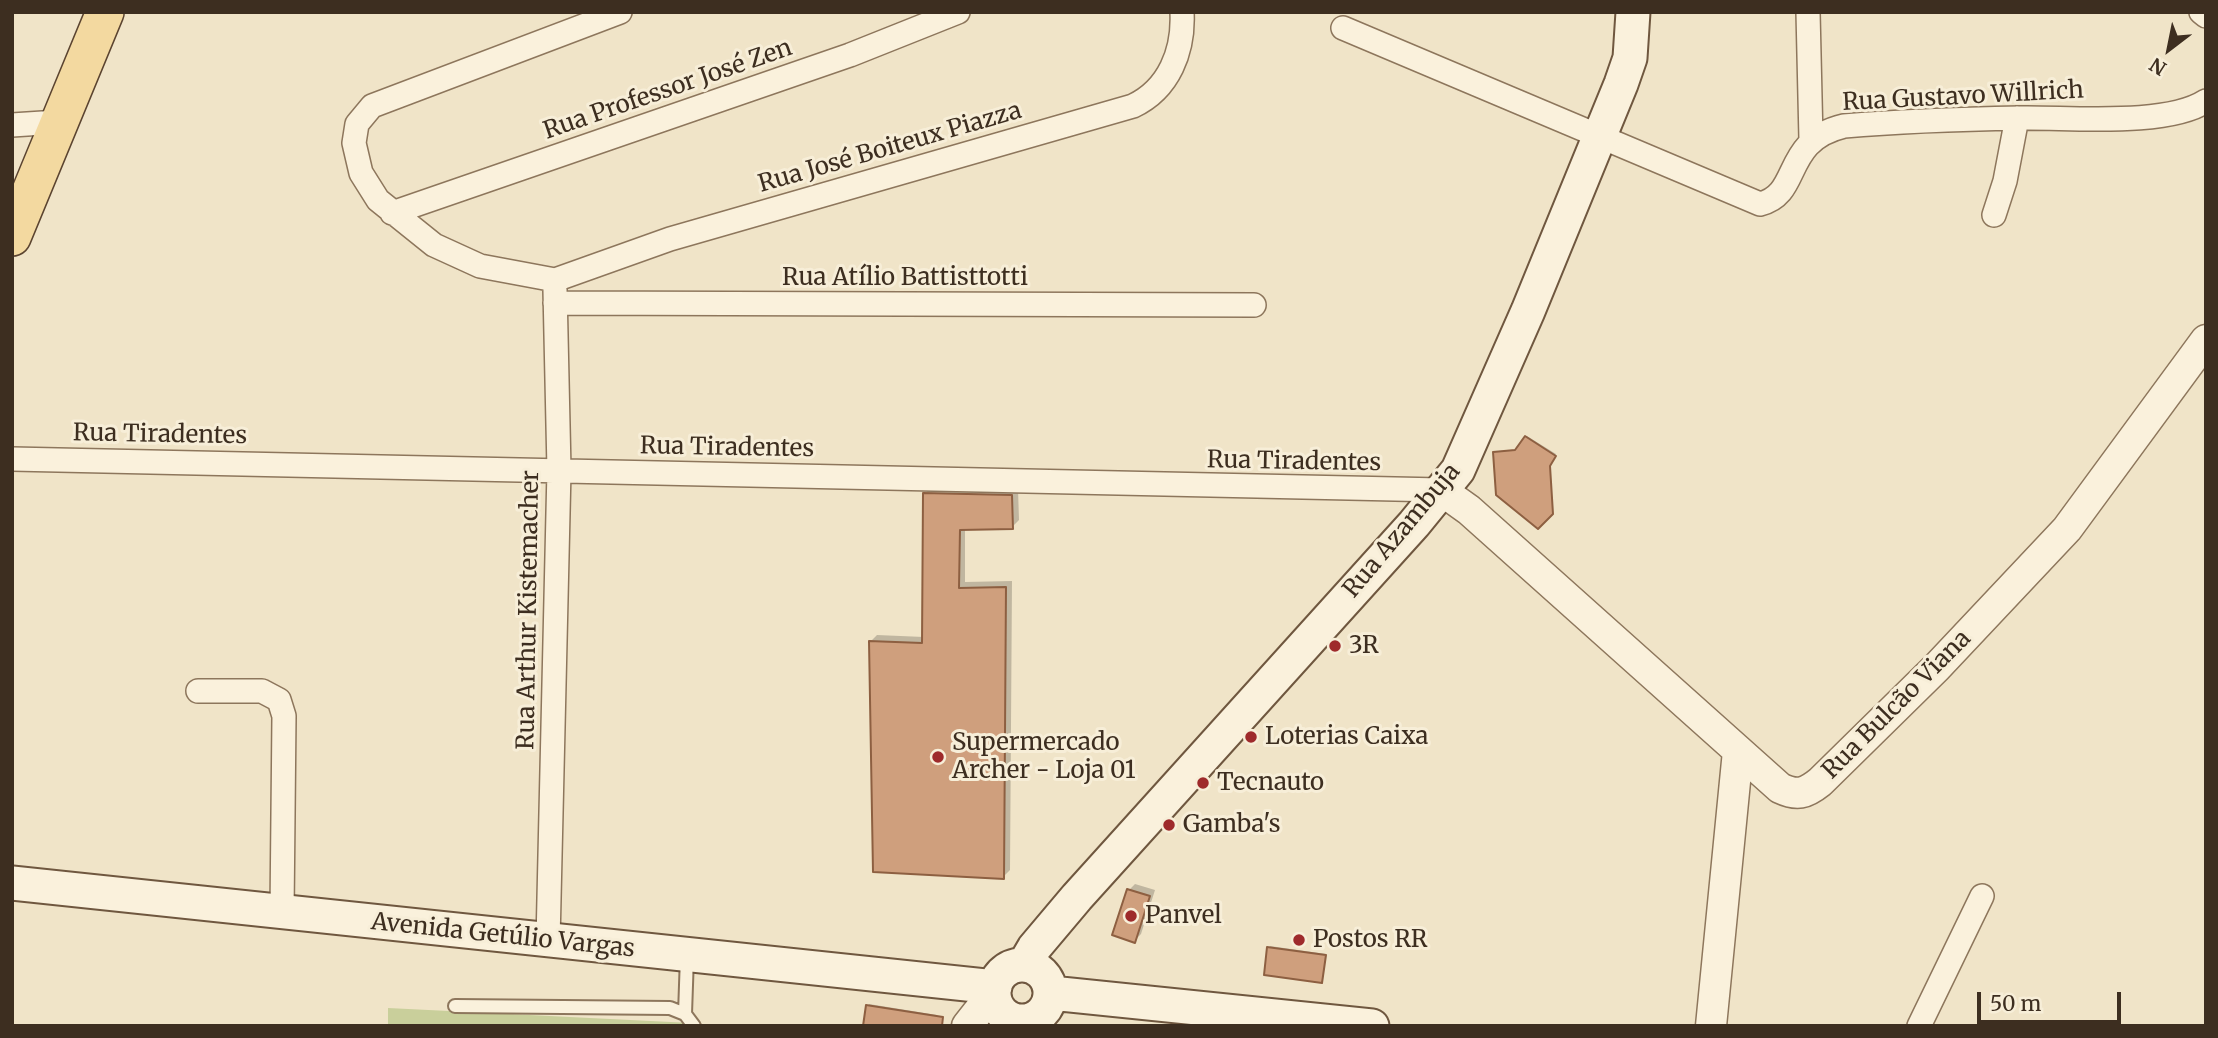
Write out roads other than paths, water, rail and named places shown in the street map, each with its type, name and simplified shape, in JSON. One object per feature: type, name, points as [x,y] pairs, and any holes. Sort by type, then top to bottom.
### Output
[{"type":"main road","points":[[12,237],[105,12]]},
{"type":"main road","name":"Rua Azambuja","points":[[1024,965],[1034,948],[1077,897],[1458,470],[1601,137],[1630,58],[1633,12]]},
{"type":"main road","name":"Avenida Getúlio Vargas","points":[[12,883],[687,956],[1001,1010]]},
{"type":"main road","points":[[1024,965],[1043,974],[1051,993],[1044,1012],[1001,1010],[1002,973],[1024,965]]},
{"type":"main road","points":[[1051,993],[1249,1019],[1372,1026]]},
{"type":"street","points":[[555,280],[480,266],[434,245],[392,213],[378,200],[361,173],[354,143],[357,124],[372,106],[620,12]]},
{"type":"street","name":"Rua José Boiteux Piazza","points":[[555,280],[670,239],[1133,106],[1152,97],[1176,58],[1182,12]]},
{"type":"street","points":[[1343,28],[1760,204],[1778,195],[1801,150],[1811,140],[1808,12]]},
{"type":"street","points":[[2201,12],[2206,16]]},
{"type":"street","name":"Rua Professor José Zen","points":[[392,213],[800,73],[955,13]]},
{"type":"street","name":"Rua Gustavo Willrich","points":[[1811,140],[1823,131],[1844,126],[2018,118],[2174,115],[2206,101]]},
{"type":"street","points":[[1994,215],[2005,181],[2018,118]]},
{"type":"street","points":[[12,125],[58,122]]},
{"type":"street","name":"Rua Arthur Kistemacher","points":[[548,941],[558,470],[555,280]]},
{"type":"street","name":"Rua Atílio Battisttotti","points":[[555,303],[1254,305]]},
{"type":"street","name":"Rua Bulcão Viana","points":[[1441,490],[1469,510],[1780,788],[1794,795],[1807,792],[1820,782],[1937,667],[2067,529],[2206,340]]},
{"type":"street","name":"Rua Tiradentes","points":[[12,459],[1441,490]]},
{"type":"street","points":[[198,691],[262,691],[279,700],[284,716],[282,912]]},
{"type":"street","points":[[1711,1026],[1738,751]]},
{"type":"street","points":[[1919,1026],[1982,896]]},
{"type":"street","points":[[967,1026],[985,1003],[984,992],[1001,1010]]},
{"type":"lane","points":[[684,1014],[687,956]]},
{"type":"lane","points":[[455,1006],[670,1007],[684,1014],[694,1026]]},
{"type":"place","name":"3R","points":[[1335,646]]},
{"type":"place","name":"Loterias Caixa","points":[[1251,737]]},
{"type":"place","name":"Supermercado Archer - Loja 01","points":[[938,757]]},
{"type":"place","name":"Tecnauto","points":[[1203,783]]},
{"type":"place","name":"Gamba's","points":[[1169,825]]},
{"type":"place","name":"Panvel","points":[[1131,916]]},
{"type":"place","name":"Postos RR","points":[[1299,940]]}]
